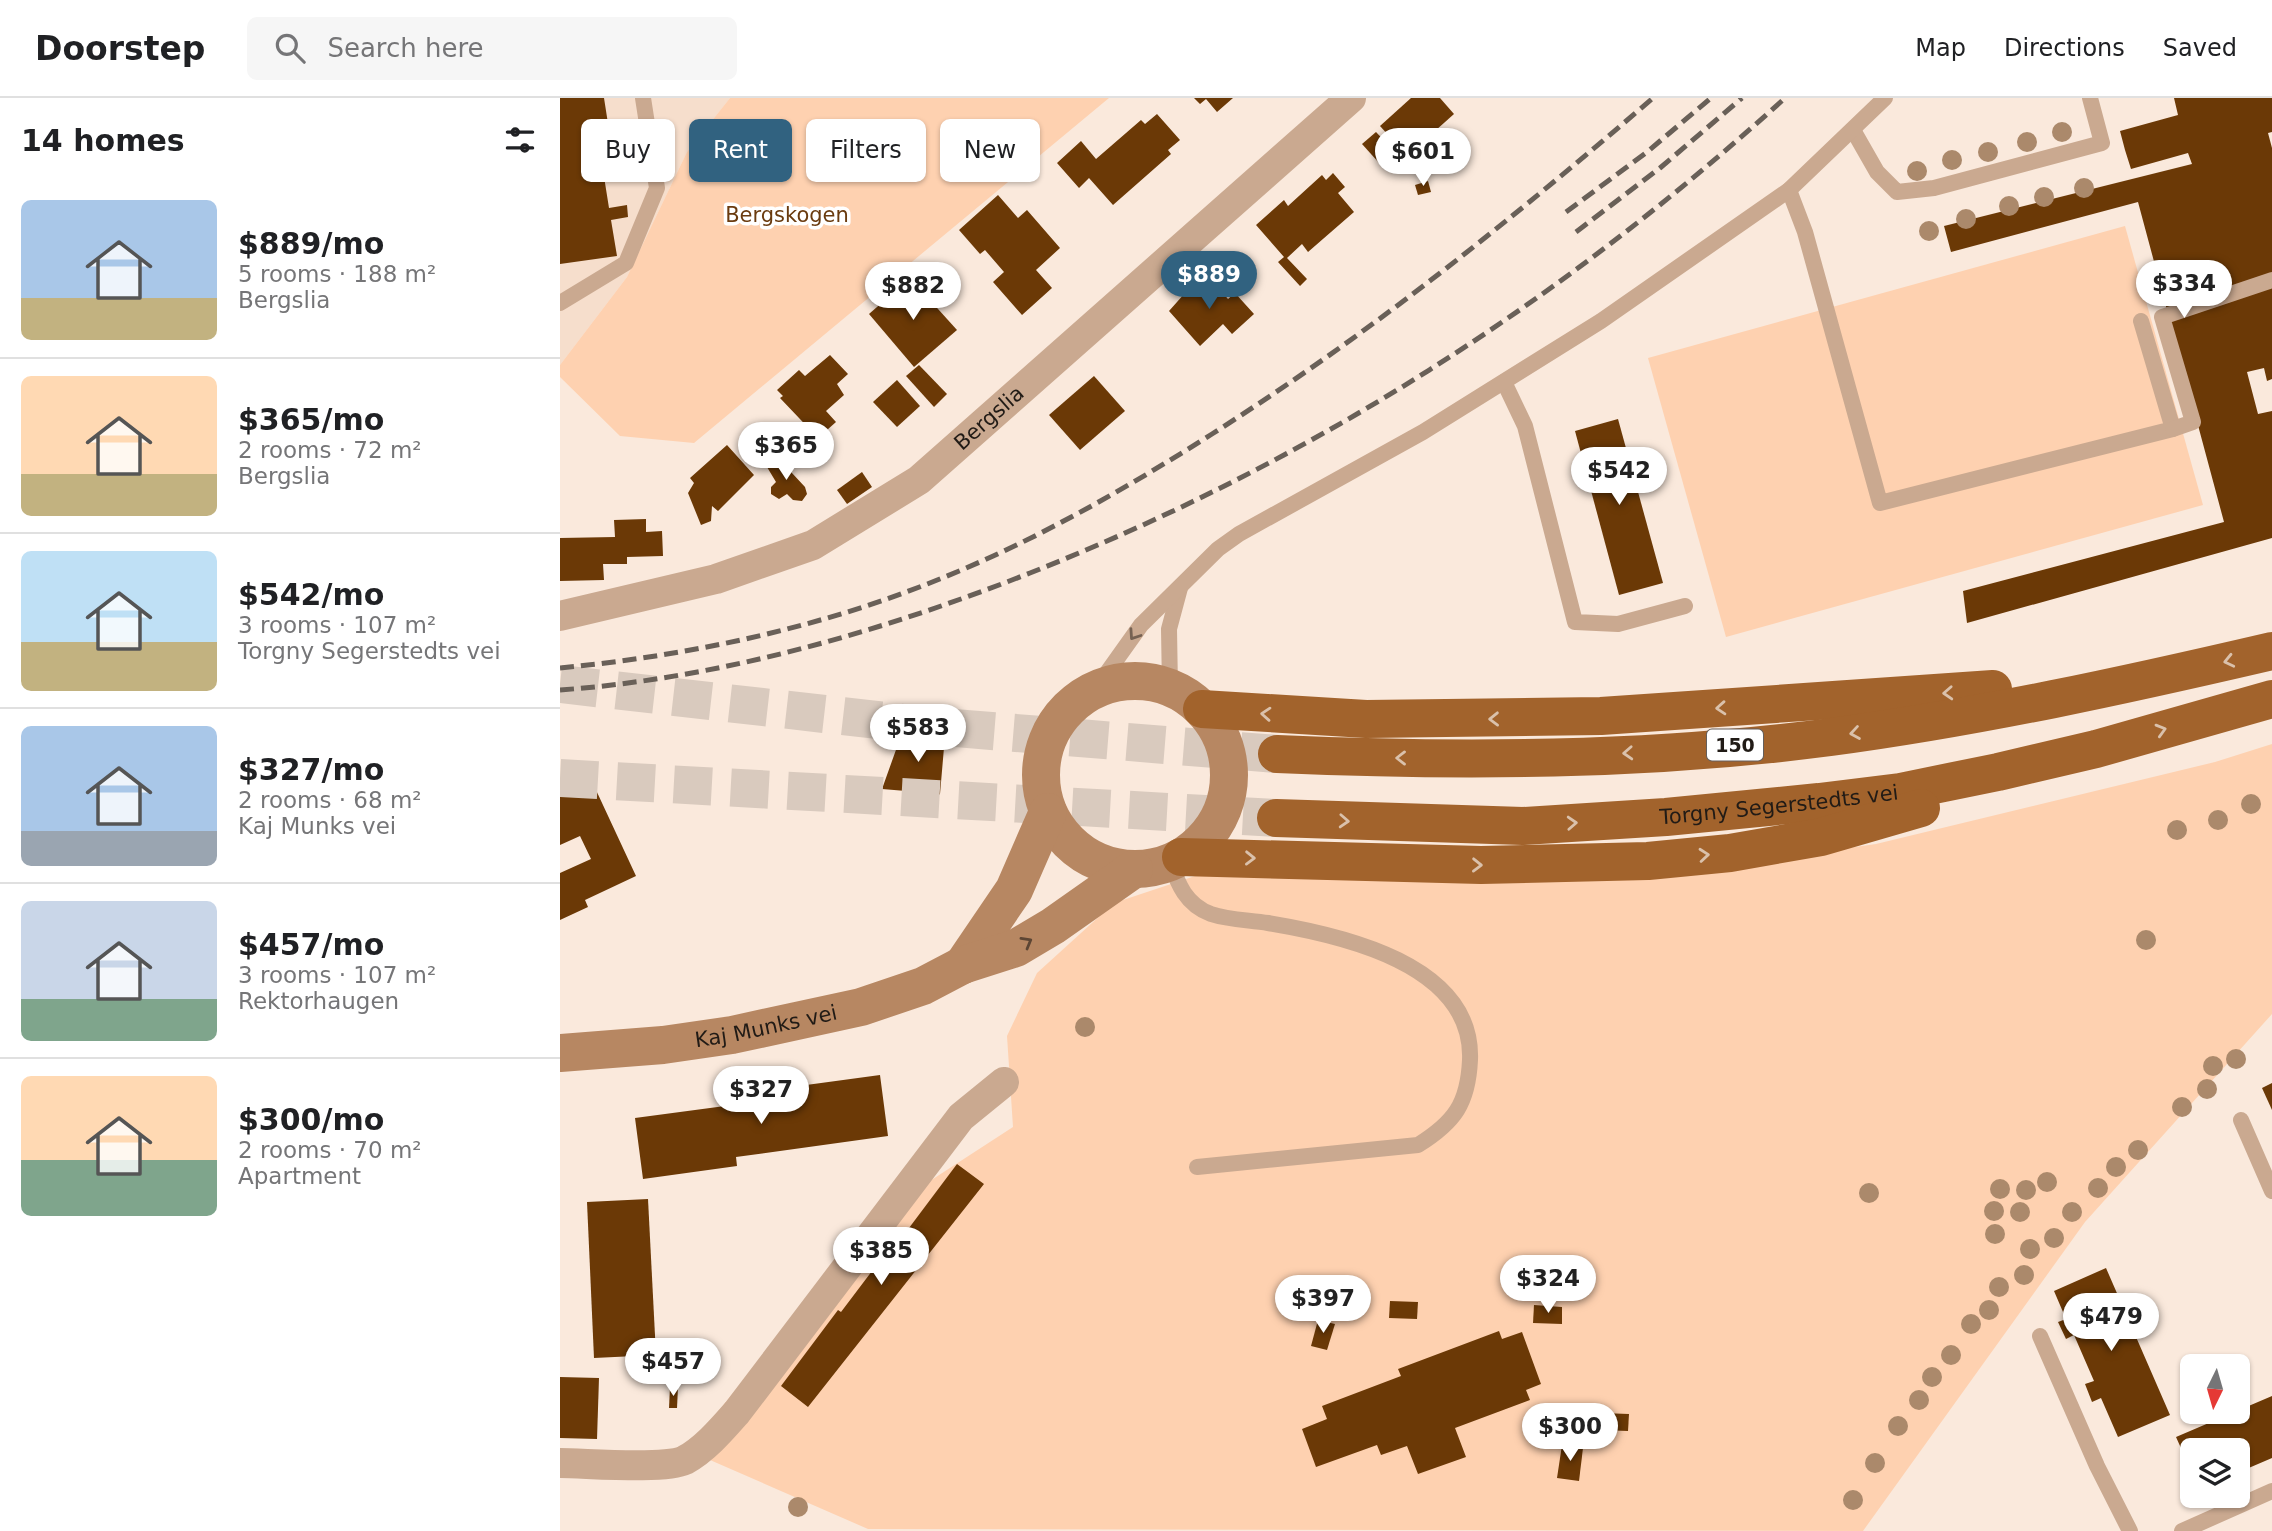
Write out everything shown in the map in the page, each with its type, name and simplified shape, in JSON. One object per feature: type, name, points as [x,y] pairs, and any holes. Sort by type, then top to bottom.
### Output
[{"type":"highway","name":"150","points":[[1276,754],[1515,759],[1803,739],[2048,702],[2272,652]]},
{"type":"highway","points":[[1202,709],[1366,719],[1601,716],[1958,692],[2187,671]]},
{"type":"highway","name":"Torgny Segerstedts vei","points":[[1276,818],[1523,826],[1665,817],[1900,792],[2096,749],[2272,699]]},
{"type":"highway","points":[[1176,859],[1481,865],[1648,860],[1730,853],[1834,833],[1970,794],[2096,749]]},
{"type":"main road","name":"Kaj Munks vei","points":[[560,1053],[663,1045],[795,1024],[891,997],[923,986],[963,965],[1016,948],[1053,926],[1134,869],[1176,859],[1210,832],[1220,815],[1227,788],[1228,760],[1223,741],[1202,709],[1170,688],[1132,681],[1094,691],[1072,705],[1056,724],[1045,748],[1041,773],[1048,812],[1059,831],[1092,859],[1134,869]]},
{"type":"main road","name":"Kaj Munks vei","points":[[963,965],[1014,890],[1048,812]]},
{"type":"street","name":"Bergslia","points":[[560,616],[716,579],[813,545],[919,480],[1350,98]]},
{"type":"street","points":[[560,1463],[659,1464],[683,1461],[714,1436],[737,1412],[961,1117],[1004,1082]]},
{"type":"lane","points":[[560,303],[626,263],[657,188],[643,98]]},
{"type":"lane","points":[[1094,691],[1141,625],[1217,549],[1239,534],[1423,432],[1601,321],[1789,190],[1885,98]]},
{"type":"lane","points":[[1853,130],[1877,172],[1898,192],[1934,188],[2102,143],[2090,98]]},
{"type":"lane","points":[[1789,190],[1805,232],[1880,503],[2193,422],[2162,317],[2272,280]]},
{"type":"lane","points":[[2141,321],[2173,429]]},
{"type":"lane","points":[[1504,382],[1525,426],[1575,622],[1618,624],[1685,606]]},
{"type":"lane","points":[[1170,688],[1169,629],[1181,586]]},
{"type":"lane","points":[[1176,859],[1180,890],[1210,914],[1312,932],[1390,956],[1418,971],[1443,990],[1457,1009],[1466,1028],[1470,1054],[1469,1077],[1456,1115],[1440,1132],[1418,1145],[1197,1167]]},
{"type":"lane","points":[[2241,1120],[2272,1191]]},
{"type":"lane","points":[[2040,1336],[2097,1466],[2130,1531]]},
{"type":"lane","points":[[2182,1531],[2272,1491]]},
{"type":"shaded area","points":[[560,98],[730,98],[713,119],[689,119],[689,149],[675,177],[675,119],[581,119],[581,182],[673,182],[627,277],[560,365]]},
{"type":"green space","name":"Bergskogen","points":[[730,98],[1109,98],[1040,155],[1040,119],[940,119],[940,182],[1008,182],[694,443],[620,436],[560,377],[560,365],[627,277],[673,182],[675,182],[687,152],[689,149],[689,182],[792,182],[792,119],[713,119]]},
{"type":"green space","points":[[2125,226],[2203,505],[1726,637],[1648,358]]},
{"type":"green space","points":[[2272,744],[2272,1014],[2085,1222],[1863,1531],[868,1529],[687,1450],[876,1216],[1013,1127],[1007,1036],[1037,973],[1114,903],[1222,867],[1666,874],[1876,844],[2215,762]]},
{"type":"building","points":[[560,98],[604,98],[607,119],[581,119],[581,182],[605,182],[609,208],[627,205],[628,217],[611,220],[617,256],[560,264]]},
{"type":"building","points":[[1194,98],[1233,98],[1217,112],[1206,99],[1200,104]]},
{"type":"building","points":[[1411,98],[1440,98],[1454,114],[1407,156],[1380,126]]},
{"type":"building","points":[[2174,98],[2272,98],[2272,132],[2268,133],[2272,148],[2272,379],[2267,381],[2264,368],[2247,372],[2258,414],[2272,411],[2272,538],[1967,623],[1963,591],[2224,522],[2138,202],[1951,252],[1944,226],[2192,164],[2188,153],[2131,169],[2125,150],[2120,131],[2178,115]]},
{"type":"building","points":[[1157,114],[1180,140],[1168,150],[1171,154],[1113,205],[1089,178],[1079,188],[1057,163],[1081,141],[1096,159],[1141,120],[1145,124]]},
{"type":"building","points":[[1376,132],[1394,151],[1380,164],[1362,144]]},
{"type":"building","points":[[1333,173],[1345,187],[1338,193],[1354,212],[1308,252],[1302,244],[1287,258],[1307,279],[1300,286],[1278,262],[1284,257],[1256,225],[1284,200],[1288,206],[1322,175],[1326,180]]},
{"type":"building","points":[[1428,181],[1431,192],[1418,195],[1415,185]]},
{"type":"building","points":[[998,195],[1018,218],[1027,210],[1060,248],[1036,270],[1052,288],[1022,315],[993,282],[1004,272],[985,250],[980,254],[959,230]]},
{"type":"building","points":[[1208,276],[1228,299],[1235,293],[1254,314],[1232,334],[1223,324],[1200,346],[1169,311],[1193,284],[1196,287]]},
{"type":"building","points":[[910,278],[957,330],[914,367],[869,314]]},
{"type":"building","points":[[830,355],[848,374],[837,384],[844,395],[826,411],[836,422],[818,438],[780,398],[783,396],[777,390],[799,370],[805,376]]},
{"type":"building","points":[[919,365],[947,394],[934,407],[906,376]]},
{"type":"building","points":[[1094,376],[1125,411],[1080,450],[1049,415]]},
{"type":"building","points":[[897,380],[920,406],[897,427],[873,402]]},
{"type":"building","points":[[1618,419],[1663,583],[1619,595],[1575,431]]},
{"type":"building","points":[[727,445],[754,475],[718,511],[712,506],[711,521],[701,525],[688,493],[694,483],[690,478]]},
{"type":"building","points":[[778,458],[805,487],[807,494],[802,501],[793,500],[787,494],[779,499],[771,494],[771,487],[776,482],[767,467],[770,461]]},
{"type":"building","points":[[862,472],[872,487],[847,504],[837,490]]},
{"type":"building","points":[[646,519],[646,532],[662,531],[663,556],[627,557],[627,564],[603,564],[604,580],[560,581],[560,538],[615,537],[614,520]]},
{"type":"building","points":[[929,719],[945,736],[940,794],[922,808],[906,791],[882,789],[902,733],[911,734]]},
{"type":"building","points":[[589,775],[636,876],[585,900],[588,907],[560,920],[560,873],[591,859],[580,836],[560,845],[560,788]]},
{"type":"building","points":[[880,1075],[888,1136],[736,1157],[737,1166],[643,1179],[635,1118],[725,1106],[724,1096]]},
{"type":"building","points":[[2272,1083],[2272,1110],[2262,1088]]},
{"type":"building","points":[[957,1164],[984,1184],[808,1407],[781,1386],[838,1310],[841,1312],[897,1238],[900,1240]]},
{"type":"building","points":[[648,1199],[656,1355],[594,1358],[587,1202]]},
{"type":"building","points":[[2106,1268],[2170,1415],[2118,1437],[2101,1398],[2092,1402],[2085,1384],[2094,1381],[2074,1335],[2066,1339],[2058,1322],[2066,1319],[2054,1291]]},
{"type":"building","points":[[1390,1301],[1418,1302],[1417,1319],[1389,1318]]},
{"type":"building","points":[[1534,1305],[1562,1307],[1562,1324],[1533,1323]]},
{"type":"building","points":[[1318,1320],[1335,1324],[1327,1350],[1311,1346]]},
{"type":"building","points":[[1499,1331],[1502,1339],[1522,1332],[1541,1384],[1526,1390],[1530,1400],[1455,1428],[1466,1457],[1418,1474],[1407,1446],[1381,1455],[1377,1445],[1316,1467],[1302,1429],[1327,1419],[1322,1406],[1401,1376],[1398,1369]]},
{"type":"building","points":[[560,1377],[599,1378],[597,1439],[560,1438]]},
{"type":"building","points":[[670,1387],[678,1387],[677,1408],[669,1408]]},
{"type":"building","points":[[2272,1396],[2272,1458],[2250,1467],[2250,1438],[2180,1438],[2180,1446],[2176,1437],[2206,1424],[2250,1424],[2250,1405]]},
{"type":"building","points":[[1601,1413],[1629,1414],[1628,1431],[1600,1430]]},
{"type":"building","points":[[1562,1445],[1583,1448],[1579,1481],[1557,1478]]},
{"type":"tunnel","points":[[560,684],[930,726],[1277,754]]},
{"type":"tunnel","points":[[560,778],[1276,818]]},
{"type":"railway","points":[[560,668],[698,649],[789,629],[922,586],[1034,536],[1142,477],[1271,396],[1328,356],[1493,232],[1653,98]]},
{"type":"railway","points":[[1566,212],[1647,152],[1711,98]]},
{"type":"railway","points":[[1576,232],[1660,168],[1742,98]]},
{"type":"railway","points":[[560,690],[681,675],[858,633],[1030,573],[1134,529],[1236,480],[1334,427],[1429,370],[1522,308],[1612,243],[1700,172],[1785,98]]}]
